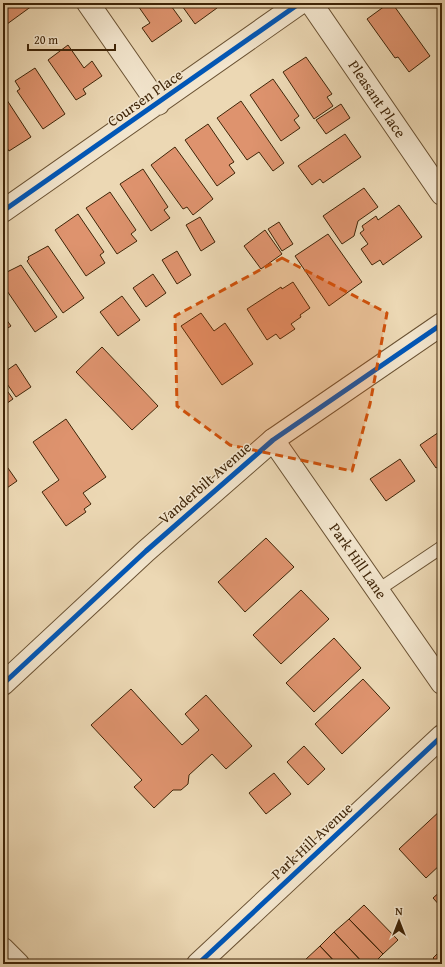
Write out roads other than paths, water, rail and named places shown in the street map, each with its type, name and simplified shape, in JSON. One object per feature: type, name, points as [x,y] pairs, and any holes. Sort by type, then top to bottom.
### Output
[{"type":"street","points":[[88,3],[158,104]]},
{"type":"street","name":"Coursen Place","points":[[3,211],[158,104],[300,3]]},
{"type":"street","name":"Pleasant Place","points":[[311,3],[442,194]]},
{"type":"street","name":"Vanderbilt Avenue","points":[[3,684],[146,551],[273,440],[442,324]]},
{"type":"street","name":"Park Hill Lane","points":[[273,440],[442,683]]},
{"type":"street","name":"Park Hill Avenue","points":[[198,964],[442,736]]},
{"type":"street","points":[[3,949],[18,964]]},
{"type":"lane","points":[[378,590],[442,547]]}]
